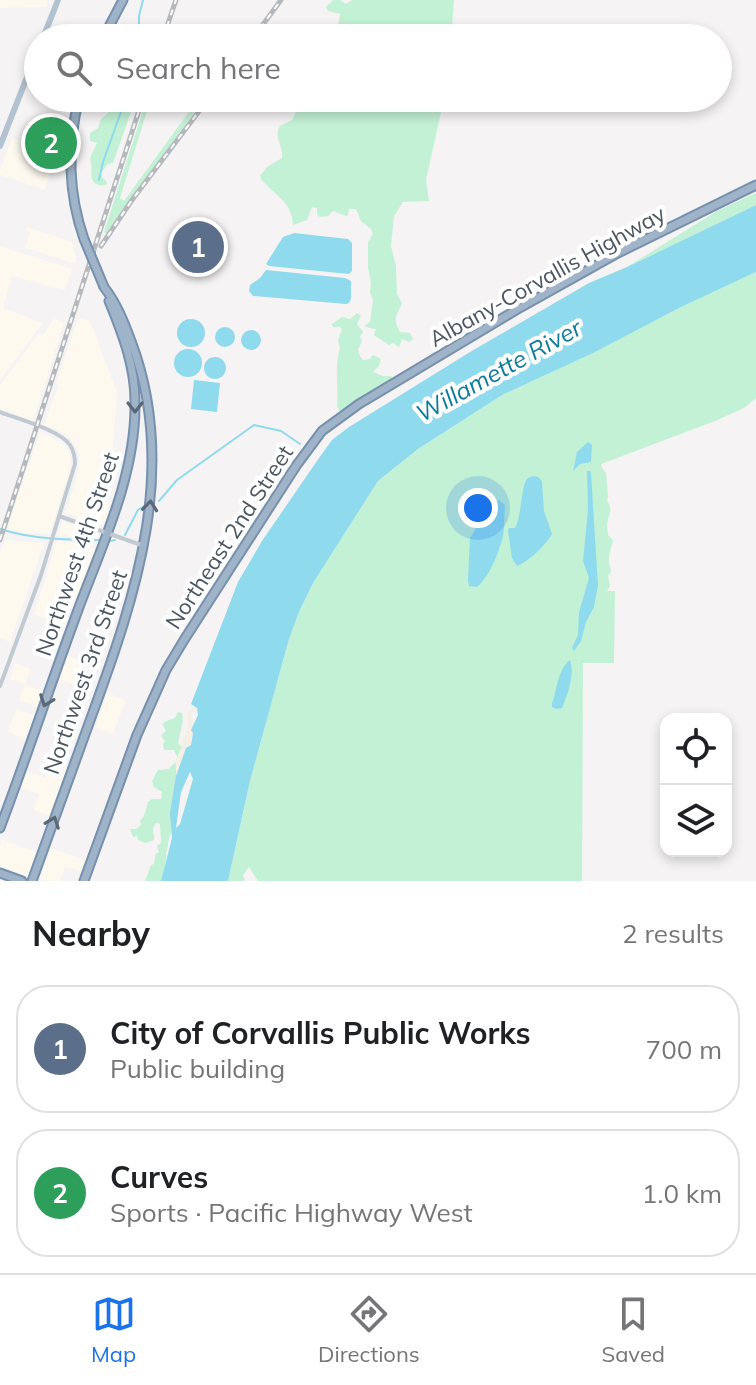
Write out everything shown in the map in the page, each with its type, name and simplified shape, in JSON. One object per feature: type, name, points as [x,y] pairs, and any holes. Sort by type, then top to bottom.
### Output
[{"type":"highway","points":[[110,24],[123,0]]},
{"type":"highway","points":[[76,112],[70,167],[74,204],[84,239],[104,287]]},
{"type":"highway","name":"Albany-Corvallis Highway","points":[[359,404],[618,253],[756,185]]},
{"type":"highway","name":"Northwest 4th Street","points":[[0,828],[127,470],[133,438],[135,389],[130,362],[104,287]]},
{"type":"highway","name":"Northwest 3rd Street","points":[[32,881],[124,626],[144,546],[150,506],[153,474],[150,414],[143,378],[115,301],[104,287]]},
{"type":"highway","name":"Northeast 2nd Street","points":[[84,881],[149,705],[184,640],[322,431],[359,404]]},
{"type":"highway","points":[[0,873],[22,881]]},
{"type":"main road","points":[[49,24],[58,0]]},
{"type":"main road","points":[[0,146],[24,85]]},
{"type":"street","points":[[0,412],[63,437],[72,447],[75,464],[39,582],[0,686]]},
{"type":"street","points":[[59,516],[144,546]]},
{"type":"shaded area","points":[[0,0],[48,0],[45,7],[0,8]]},
{"type":"shaded area","points":[[29,128],[58,128],[58,150],[45,190],[0,175],[12,138],[24,142]]},
{"type":"shaded area","points":[[27,227],[72,242],[77,262],[25,248],[30,232],[26,231]]},
{"type":"shaded area","points":[[0,246],[72,269],[65,290],[12,276],[3,308],[43,323],[0,380]]},
{"type":"shaded area","points":[[55,318],[63,326],[33,421],[0,408],[0,385],[38,334],[43,335]]},
{"type":"shaded area","points":[[78,318],[90,321],[117,392],[108,513],[104,523],[98,525],[66,513],[79,468],[79,453],[69,437],[44,425]]},
{"type":"shaded area","points":[[40,432],[62,442],[71,459],[50,534],[7,528]]},
{"type":"shaded area","points":[[65,522],[96,532],[100,537],[58,535]]},
{"type":"shaded area","points":[[7,540],[44,543],[10,642],[0,638],[0,553]]},
{"type":"shaded area","points":[[57,540],[98,550],[75,610],[57,604],[50,621],[34,614]]},
{"type":"shaded area","points":[[66,655],[86,663],[78,686],[58,678]]},
{"type":"shaded area","points":[[15,663],[31,669],[25,685],[43,691],[37,707],[19,700],[25,684],[10,679]]},
{"type":"shaded area","points":[[107,693],[126,700],[113,734],[95,728]]},
{"type":"shaded area","points":[[16,709],[34,715],[25,739],[8,732]]},
{"type":"shaded area","points":[[51,762],[67,768],[49,816],[33,810],[39,794],[21,788],[27,771],[45,778]]},
{"type":"shaded area","points":[[2,840],[36,852],[28,876],[0,866]]},
{"type":"shaded area","points":[[51,848],[85,860],[80,871],[65,867],[60,881],[39,880]]},
{"type":"green space","points":[[333,0],[346,4],[352,0],[454,0],[452,24],[339,24],[340,14],[328,11],[326,7]]},
{"type":"green space","points":[[131,112],[113,163],[108,164],[101,173],[106,185],[99,185],[92,177],[90,158],[97,143],[90,141],[90,133],[98,128],[101,119],[108,113]]},
{"type":"green space","points":[[143,112],[147,112],[120,198],[124,201],[189,112],[194,112],[106,234],[104,232]]},
{"type":"green space","points":[[296,112],[441,112],[426,180],[429,201],[403,202],[394,216],[391,246],[396,266],[397,294],[402,303],[396,323],[400,332],[410,333],[413,339],[409,342],[402,339],[399,347],[393,343],[389,345],[374,335],[376,329],[364,326],[370,322],[373,300],[368,242],[373,234],[361,221],[356,209],[349,209],[346,216],[333,211],[328,216],[320,217],[317,208],[312,207],[307,220],[293,225],[286,204],[261,179],[267,167],[282,158],[278,130],[292,120]]},
{"type":"green space","points":[[756,193],[756,205],[627,267],[717,211]]},
{"type":"green space","points":[[756,272],[756,398],[744,408],[715,421],[601,464],[606,473],[610,507],[608,535],[613,540],[607,591],[615,591],[614,663],[583,663],[582,881],[258,881],[249,867],[243,875],[245,881],[228,881],[250,781],[299,612],[313,583],[378,481],[418,449],[502,395]]},
{"type":"green space","points":[[357,313],[361,315],[357,324],[363,332],[358,350],[360,356],[363,360],[373,355],[381,359],[373,372],[392,378],[340,412],[337,406],[337,370],[338,340],[342,329],[332,324],[342,317],[350,319]]},
{"type":"green space","points":[[178,712],[182,713],[183,720],[178,743],[182,752],[177,757],[174,750],[164,750],[165,741],[161,736],[166,730],[164,722],[175,718]]},
{"type":"green space","points":[[175,762],[178,768],[174,826],[163,881],[145,881],[156,853],[159,853],[160,824],[156,823],[153,827],[154,840],[146,843],[138,840],[137,836],[133,837],[130,829],[141,825],[148,802],[161,799],[162,792],[154,787],[152,781],[158,770],[169,769]]},
{"type":"sand","points":[[191,705],[197,708],[191,713],[194,720],[191,745],[176,776],[176,759],[187,729],[187,713]]},
{"type":"water","name":"Willamette River","points":[[756,205],[756,272],[502,395],[418,449],[378,481],[313,583],[299,612],[250,781],[228,881],[161,881],[172,838],[170,813],[176,776],[186,748],[191,745],[191,730],[198,715],[197,708],[191,704],[238,582],[262,541],[332,440],[470,352],[589,283]],"holes":[[[190,772],[193,779],[180,824],[176,828],[181,792]]]},
{"type":"water","points":[[294,233],[348,239],[352,243],[352,271],[349,274],[266,264],[283,237]]},
{"type":"water","points":[[266,270],[345,278],[351,281],[351,299],[346,304],[253,296],[249,291],[250,285]]},
{"type":"water","points":[[191,319],[201,323],[205,333],[201,343],[191,347],[181,343],[177,333],[181,323]]},
{"type":"water","points":[[225,327],[232,330],[235,337],[232,344],[225,347],[218,344],[215,337],[218,330]]},
{"type":"water","points":[[251,330],[258,333],[261,340],[258,347],[251,350],[244,347],[241,340],[244,333]]},
{"type":"water","points":[[188,349],[198,353],[202,363],[198,373],[188,377],[178,373],[174,363],[178,353]]},
{"type":"water","points":[[215,357],[223,360],[226,368],[223,376],[215,379],[207,376],[204,368],[207,360]]},
{"type":"water","points":[[194,380],[220,383],[217,412],[191,409]]},
{"type":"water","points":[[588,442],[592,445],[591,462],[580,464],[573,471],[577,452]]},
{"type":"water","points":[[587,471],[591,473],[598,585],[594,607],[574,651],[579,612],[589,578],[583,561],[588,510]]},
{"type":"water","points":[[534,476],[542,481],[544,511],[552,534],[536,553],[517,566],[512,558],[508,531],[515,528],[525,483]]},
{"type":"water","points":[[499,500],[505,505],[504,533],[499,550],[482,582],[477,587],[469,586],[470,538],[490,505]]},
{"type":"water","points":[[570,660],[572,671],[568,690],[562,708],[556,709],[552,704],[558,680]]},
{"type":"waterway","points":[[139,24],[143,0]]},
{"type":"waterway","points":[[99,180],[121,112]]},
{"type":"waterway","points":[[159,501],[177,480],[254,425],[281,431],[300,444]]},
{"type":"waterway","points":[[125,535],[138,510],[144,506]]},
{"type":"waterway","points":[[0,529],[36,537],[99,540]]},
{"type":"waterway","points":[[110,541],[115,540]]},
{"type":"railway","points":[[168,24],[176,0]]},
{"type":"railway","points":[[263,24],[281,0]]},
{"type":"railway","points":[[0,540],[138,112]]},
{"type":"railway","points":[[101,246],[198,112]]},
{"type":"place","name":"Curves","points":[[51,143]]},
{"type":"place","name":"City of Corvallis Public Works","points":[[198,247]]}]
